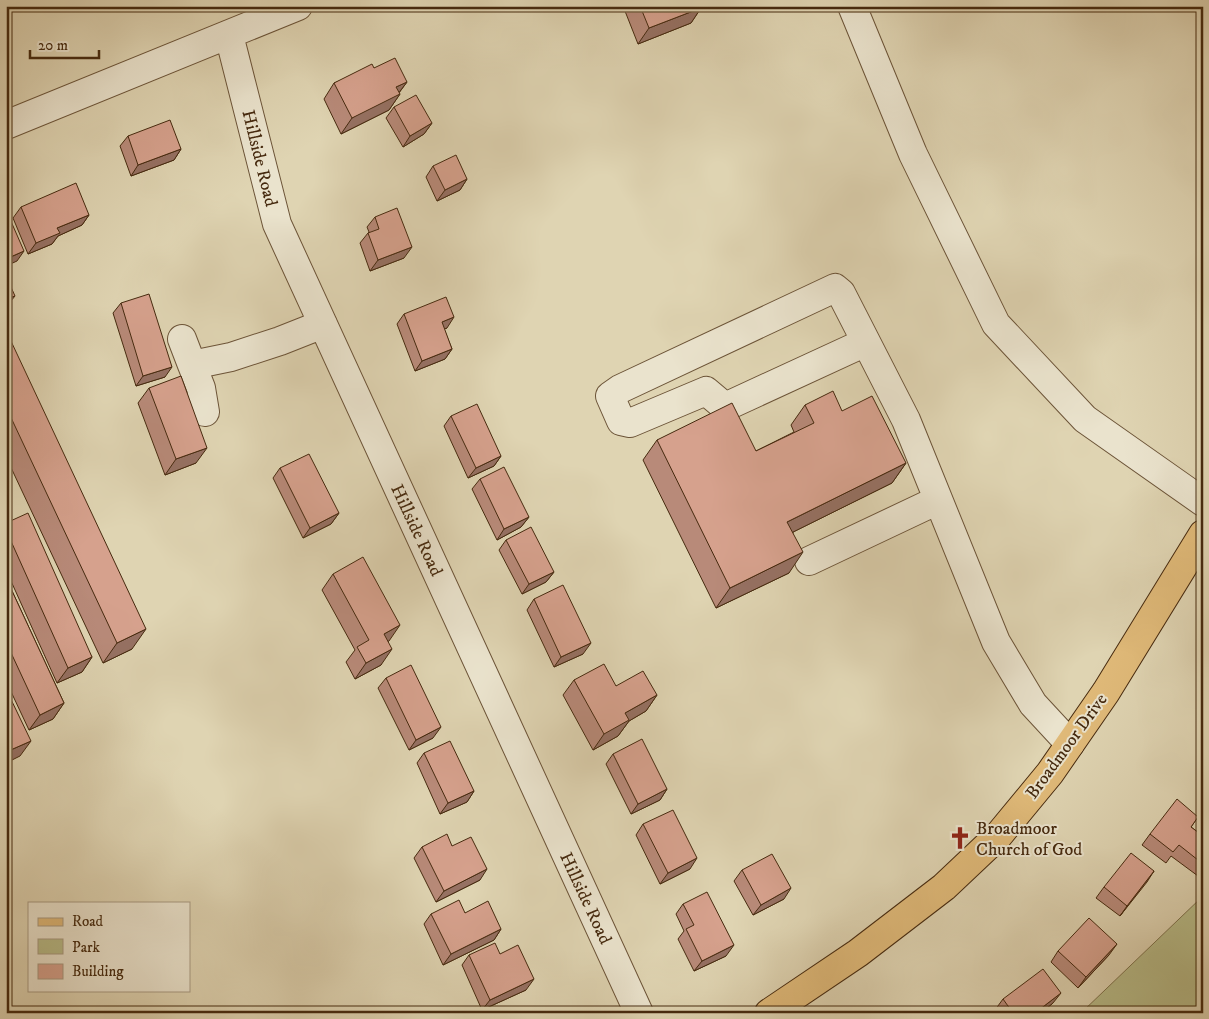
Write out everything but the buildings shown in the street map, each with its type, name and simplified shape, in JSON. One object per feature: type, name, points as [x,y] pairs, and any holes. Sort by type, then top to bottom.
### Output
[{"type":"main road","name":"Broadmoor Drive","points":[[769,1013],[858,953],[944,887],[998,836],[1050,773],[1106,692],[1203,534]]},
{"type":"street","points":[[6,125],[298,6]]},
{"type":"street","points":[[852,6],[913,154],[996,324],[1085,419],[1203,502]]},
{"type":"street","name":"Hillside Road","points":[[228,35],[277,224],[639,1013]]},
{"type":"street","points":[[866,342],[725,407],[706,390],[630,423],[621,421],[610,396],[629,384],[835,288],[841,293],[906,420],[996,642],[1033,704],[1070,744]]},
{"type":"street","points":[[192,365],[231,357],[323,324]]},
{"type":"street","points":[[182,339],[201,388],[206,412]]},
{"type":"street","points":[[809,561],[938,500]]},
{"type":"green space","points":[[1203,896],[1203,1013],[1081,1013]]},
{"type":"place","name":"Broadmoor Church of God","points":[[960,838]]}]
